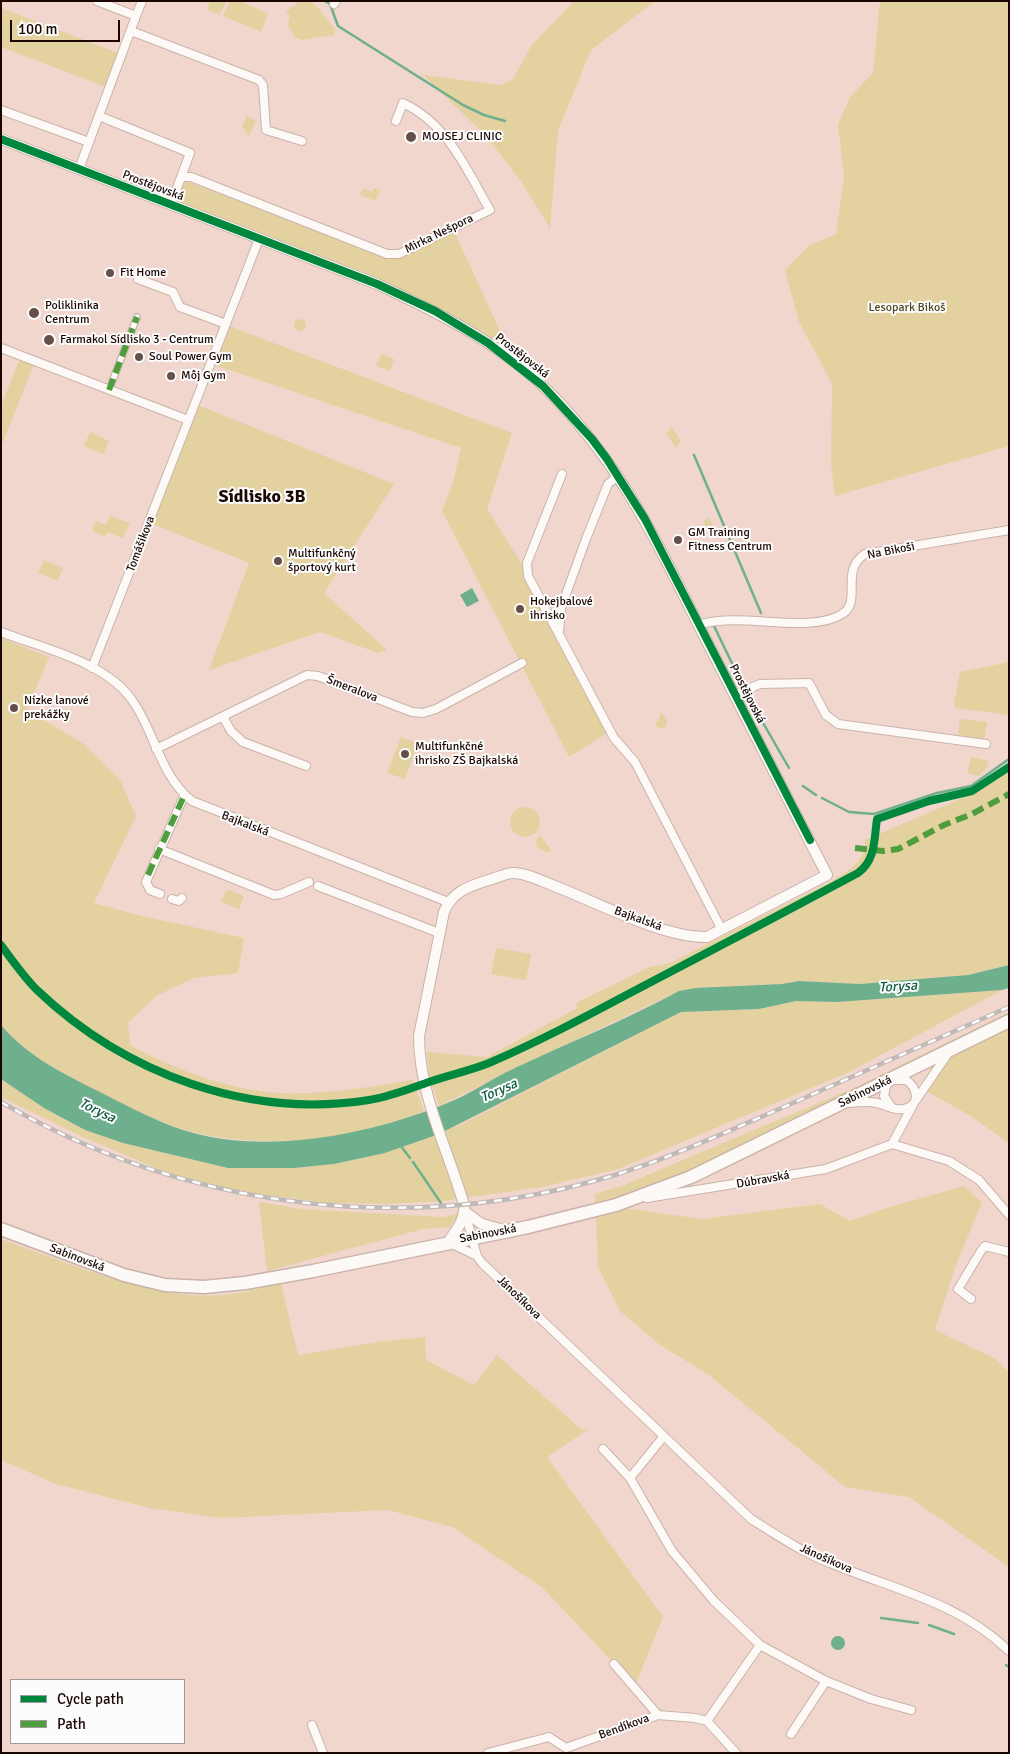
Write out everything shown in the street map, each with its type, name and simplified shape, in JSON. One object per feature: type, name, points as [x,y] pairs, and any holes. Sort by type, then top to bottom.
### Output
[{"type":"main road","name":"Sabinovská","points":[[1,1229],[124,1275],[157,1283],[187,1287],[219,1287],[255,1282],[506,1231],[579,1215],[630,1201],[691,1177],[1009,1021]]},
{"type":"street","points":[[97,1],[136,16]]},
{"type":"street","points":[[79,169],[142,1]]},
{"type":"street","points":[[130,31],[259,80],[263,85],[266,130],[302,141]]},
{"type":"street","name":"Mirka Nešpora","points":[[181,177],[191,177],[387,254],[399,254],[490,210],[448,137],[416,110],[402,104],[396,121]]},
{"type":"street","points":[[1,110],[89,142]]},
{"type":"street","points":[[99,116],[190,153],[170,204]]},
{"type":"street","name":"Prostějovská","points":[[1,139],[393,292],[435,311],[488,343],[543,386],[592,439],[645,520],[827,875]]},
{"type":"street","points":[[157,199],[176,191]]},
{"type":"street","name":"Tomášikova","points":[[92,668],[259,239]]},
{"type":"street","points":[[138,279],[173,292],[180,307],[226,324]]},
{"type":"street","points":[[109,390],[137,317]]},
{"type":"street","points":[[1,348],[188,420]]},
{"type":"street","points":[[562,474],[527,563],[528,576],[614,738],[635,762],[722,930]]},
{"type":"street","points":[[559,632],[561,608],[608,486],[618,476]]},
{"type":"street","name":"Na Bikoši","points":[[699,624],[714,620],[783,622],[836,618],[845,613],[851,602],[852,570],[856,560],[865,554],[1009,530]]},
{"type":"street","points":[[546,608],[561,608]]},
{"type":"street","name":"Bajkalská","points":[[1,632],[92,668],[116,681],[132,700],[177,789],[184,796],[202,806],[448,902],[455,894],[471,886],[513,873],[538,879],[604,907],[690,937],[707,937],[827,875]]},
{"type":"street","name":"Šmeralova","points":[[156,749],[307,675],[318,676],[412,712],[422,713],[436,709],[522,663]]},
{"type":"street","name":"Prostějovská","points":[[735,695],[760,684],[809,683],[826,715],[838,724],[986,744]]},
{"type":"street","points":[[223,717],[231,731],[244,742],[306,766]]},
{"type":"street","points":[[160,894],[150,890],[146,882],[184,796]]},
{"type":"street","points":[[160,849],[274,895],[309,882]]},
{"type":"street","points":[[318,886],[439,932]]},
{"type":"street","points":[[172,899],[179,901],[182,898]]},
{"type":"street","points":[[448,902],[439,932],[419,1036],[421,1074],[460,1189],[477,1256]]},
{"type":"street","points":[[951,1050],[903,1121],[892,1144],[949,1161],[979,1180],[1009,1215]]},
{"type":"street","points":[[842,1104],[860,1102],[894,1108],[908,1108],[914,1104],[917,1096],[911,1084],[906,1080],[891,1080],[886,1086],[884,1096],[894,1108],[901,1112],[903,1121]]},
{"type":"street","name":"Dúbravská","points":[[630,1201],[826,1169],[892,1144]]},
{"type":"street","points":[[465,1212],[482,1224],[506,1231]]},
{"type":"street","points":[[465,1212],[448,1242],[477,1256]]},
{"type":"street","points":[[972,1300],[958,1288],[985,1246],[1009,1252]]},
{"type":"street","name":"Jánošíkova","points":[[477,1256],[751,1519],[780,1538],[834,1565],[882,1581],[956,1612],[982,1628],[1009,1651]]},
{"type":"street","points":[[630,1478],[664,1436]]},
{"type":"street","points":[[602,1448],[630,1478],[672,1551],[714,1601],[760,1645],[826,1681],[871,1699],[911,1710]]},
{"type":"street","points":[[736,1753],[707,1721],[760,1645]]},
{"type":"street","points":[[614,1664],[658,1715]]},
{"type":"street","points":[[791,1734],[826,1681]]},
{"type":"street","name":"Bendíkova","points":[[488,1753],[550,1737],[566,1748],[658,1715],[695,1718],[707,1721]]},
{"type":"street","points":[[312,1725],[323,1753]]},
{"type":"green space","points":[[210,1],[226,1],[220,15],[207,9]]},
{"type":"green space","points":[[230,1],[241,1],[268,14],[261,32],[223,16]]},
{"type":"green space","points":[[309,1],[317,7],[335,28],[334,35],[302,40],[294,37],[288,24],[290,15],[286,12],[298,2]]},
{"type":"green space","points":[[574,1],[655,1],[591,50],[558,131],[550,228],[522,183],[487,137],[423,75],[502,85],[513,79],[531,46]]},
{"type":"green space","name":"Lesopark Bikoš","points":[[880,1],[1009,1],[1009,446],[835,496],[831,463],[832,384],[799,322],[785,270],[810,245],[836,234],[844,177],[838,125],[850,97],[873,73]]},
{"type":"green space","points":[[1,8],[126,56],[114,90],[1,47]]},
{"type":"green space","points":[[247,115],[256,122],[249,136],[242,126]]},
{"type":"green space","points":[[181,179],[386,258],[454,231],[501,333],[492,349],[422,300],[173,206]]},
{"type":"green space","points":[[363,188],[372,192],[374,188],[380,190],[375,201],[360,195]]},
{"type":"green space","points":[[298,319],[302,319],[306,325],[302,331],[298,331],[294,327],[294,323]]},
{"type":"green space","points":[[226,325],[512,433],[487,509],[523,566],[612,730],[569,757],[442,511],[453,482],[461,448],[211,364]]},
{"type":"green space","points":[[381,354],[394,359],[390,371],[376,366]]},
{"type":"green space","points":[[20,358],[34,364],[1,447],[1,406]]},
{"type":"green space","points":[[195,404],[394,484],[324,593],[387,650],[378,653],[320,632],[209,670],[249,563],[150,523]]},
{"type":"green space","points":[[671,426],[681,441],[676,448],[667,434]]},
{"type":"green space","points":[[90,432],[109,441],[103,454],[84,446]]},
{"type":"green space","points":[[110,516],[130,523],[123,538],[107,532],[105,537],[92,531],[96,521],[106,525]]},
{"type":"green space","points":[[709,518],[716,531],[710,534],[703,521]]},
{"type":"green space","points":[[44,560],[63,568],[58,581],[38,573]]},
{"type":"green space","points":[[1,638],[49,657],[27,710],[84,744],[120,780],[136,816],[94,903],[142,916],[244,938],[238,973],[194,978],[156,996],[128,1023],[130,1045],[202,1077],[240,1088],[260,1091],[279,1093],[330,1092],[413,1080],[424,1111],[383,1126],[354,1133],[306,1140],[256,1141],[208,1135],[174,1127],[116,1101],[45,1062],[11,1036],[1,1025]]},
{"type":"green space","points":[[1009,662],[1009,715],[956,708],[954,705],[960,672]]},
{"type":"green space","points":[[662,712],[667,722],[664,729],[655,726]]},
{"type":"green space","points":[[960,719],[987,722],[984,739],[958,735]]},
{"type":"green space","name":"Multifunkčné ihrisko ZŠ Bajkalská","points":[[401,737],[418,744],[405,779],[387,773]]},
{"type":"green space","points":[[971,757],[989,761],[987,767],[979,776],[967,773]]},
{"type":"green space","points":[[1009,769],[1009,965],[968,975],[860,984],[799,981],[783,984],[695,988],[679,991],[439,1106],[429,1076],[427,1052],[487,1057],[577,1008],[576,1003],[649,967],[670,963],[830,882],[849,870],[859,860],[865,840],[972,794]]},
{"type":"green space","points":[[525,807],[536,811],[540,822],[536,833],[525,837],[514,833],[510,822],[514,811]]},
{"type":"green space","points":[[540,835],[551,850],[549,853],[537,847],[536,841]]},
{"type":"green space","points":[[227,889],[244,896],[239,909],[221,902]]},
{"type":"green space","points":[[496,948],[531,954],[526,980],[491,974]]},
{"type":"green space","points":[[1002,990],[849,1072],[618,1169],[542,1187],[443,1201],[387,1204],[329,1203],[227,1190],[172,1175],[85,1138],[1,1097],[1,1079],[44,1108],[85,1130],[123,1143],[228,1168],[294,1168],[334,1164],[385,1153],[460,1125],[681,1012],[759,1009],[796,1001],[837,1002]]},
{"type":"green space","points":[[1009,1012],[1009,1143],[969,1115],[924,1090],[935,1072],[916,1064],[694,1170],[609,1206],[702,1219],[820,1204],[850,1221],[883,1209],[964,1186],[982,1202],[956,1265],[935,1330],[994,1358],[1009,1372],[1009,1567],[909,1497],[845,1487],[709,1375],[660,1345],[620,1311],[598,1267],[595,1194],[624,1185],[856,1087]]},
{"type":"green space","points":[[259,1202],[301,1209],[443,1217],[460,1213],[450,1227],[423,1229],[267,1271]]},
{"type":"green space","points":[[1,1239],[82,1269],[141,1286],[170,1292],[198,1296],[225,1295],[281,1283],[298,1355],[378,1342],[425,1337],[426,1360],[474,1385],[497,1355],[581,1429],[587,1430],[547,1457],[663,1617],[635,1686],[543,1588],[452,1527],[388,1510],[221,1518],[150,1508],[56,1484],[1,1460]]},
{"type":"water","points":[[472,588],[479,601],[467,607],[460,595]]},
{"type":"water","name":"Torysa","points":[[1009,965],[1009,988],[1002,990],[837,1002],[796,1001],[759,1009],[681,1012],[439,1134],[385,1153],[334,1164],[294,1168],[228,1168],[123,1143],[85,1130],[44,1108],[1,1079],[1,1025],[24,1047],[49,1065],[133,1109],[183,1130],[214,1138],[247,1141],[315,1138],[350,1133],[383,1125],[445,1104],[515,1068],[679,991],[695,988],[782,984],[799,981],[860,984],[968,975]]},
{"type":"water","points":[[835,1636],[841,1636],[845,1643],[841,1650],[835,1650],[831,1646],[831,1640]]},
{"type":"waterway","points":[[325,1],[330,4],[338,26],[463,105],[484,115],[505,121]]},
{"type":"waterway","points":[[694,455],[761,613]]},
{"type":"waterway","points":[[714,626],[742,684]]},
{"type":"waterway","points":[[747,695],[789,768]]},
{"type":"waterway","points":[[822,798],[849,812],[874,814],[937,793],[971,786],[1009,759]]},
{"type":"waterway","points":[[803,786],[816,795]]},
{"type":"waterway","points":[[400,1145],[410,1158]]},
{"type":"waterway","points":[[413,1162],[441,1203]]},
{"type":"waterway","points":[[881,1618],[918,1623]]},
{"type":"waterway","points":[[929,1625],[954,1634]]},
{"type":"railway","points":[[1,1102],[72,1139],[146,1168],[223,1189],[300,1202],[379,1208],[459,1205],[537,1194],[637,1168],[812,1095],[1009,1007]]},
{"type":"marked path","points":[[109,390],[137,317]]},
{"type":"marked path","points":[[855,848],[883,851],[898,849],[1009,794]]},
{"type":"marked path","points":[[148,875],[184,796]]},
{"type":"cycle path","points":[[1,139],[377,284],[435,311],[488,343],[543,386],[592,439],[645,519],[810,840]]},
{"type":"cycle path","points":[[1,945],[32,985],[72,1020],[109,1045],[149,1067],[191,1084],[234,1096],[278,1103],[324,1104],[377,1099],[489,1063],[579,1020],[717,948],[858,873],[864,868],[871,855],[877,819],[929,801],[972,791],[1009,767]]},
{"type":"place","name":"MOJSEJ CLINIC","points":[[411,137]]},
{"type":"place","name":"Fit Home","points":[[110,273]]},
{"type":"place","name":"Poliklinika Centrum","points":[[34,313]]},
{"type":"place","name":"Farmakol Sídlisko 3 - Centrum","points":[[49,340]]},
{"type":"place","name":"Soul Power Gym","points":[[139,357]]},
{"type":"place","name":"Môj Gym","points":[[171,376]]},
{"type":"place","name":"GM Training Fitness Centrum","points":[[678,540]]},
{"type":"place","name":"Multifunkčný športový kurt","points":[[278,561]]},
{"type":"place","name":"Hokejbalové ihrisko","points":[[520,609]]},
{"type":"place","name":"Nízke lanové prekážky","points":[[14,708]]},
{"type":"place","name":"Multifunkčné ihrisko ZŠ Bajkalská","points":[[405,754]]},
{"type":"district","name":"Sídlisko 3B","points":[[262,497]]}]
